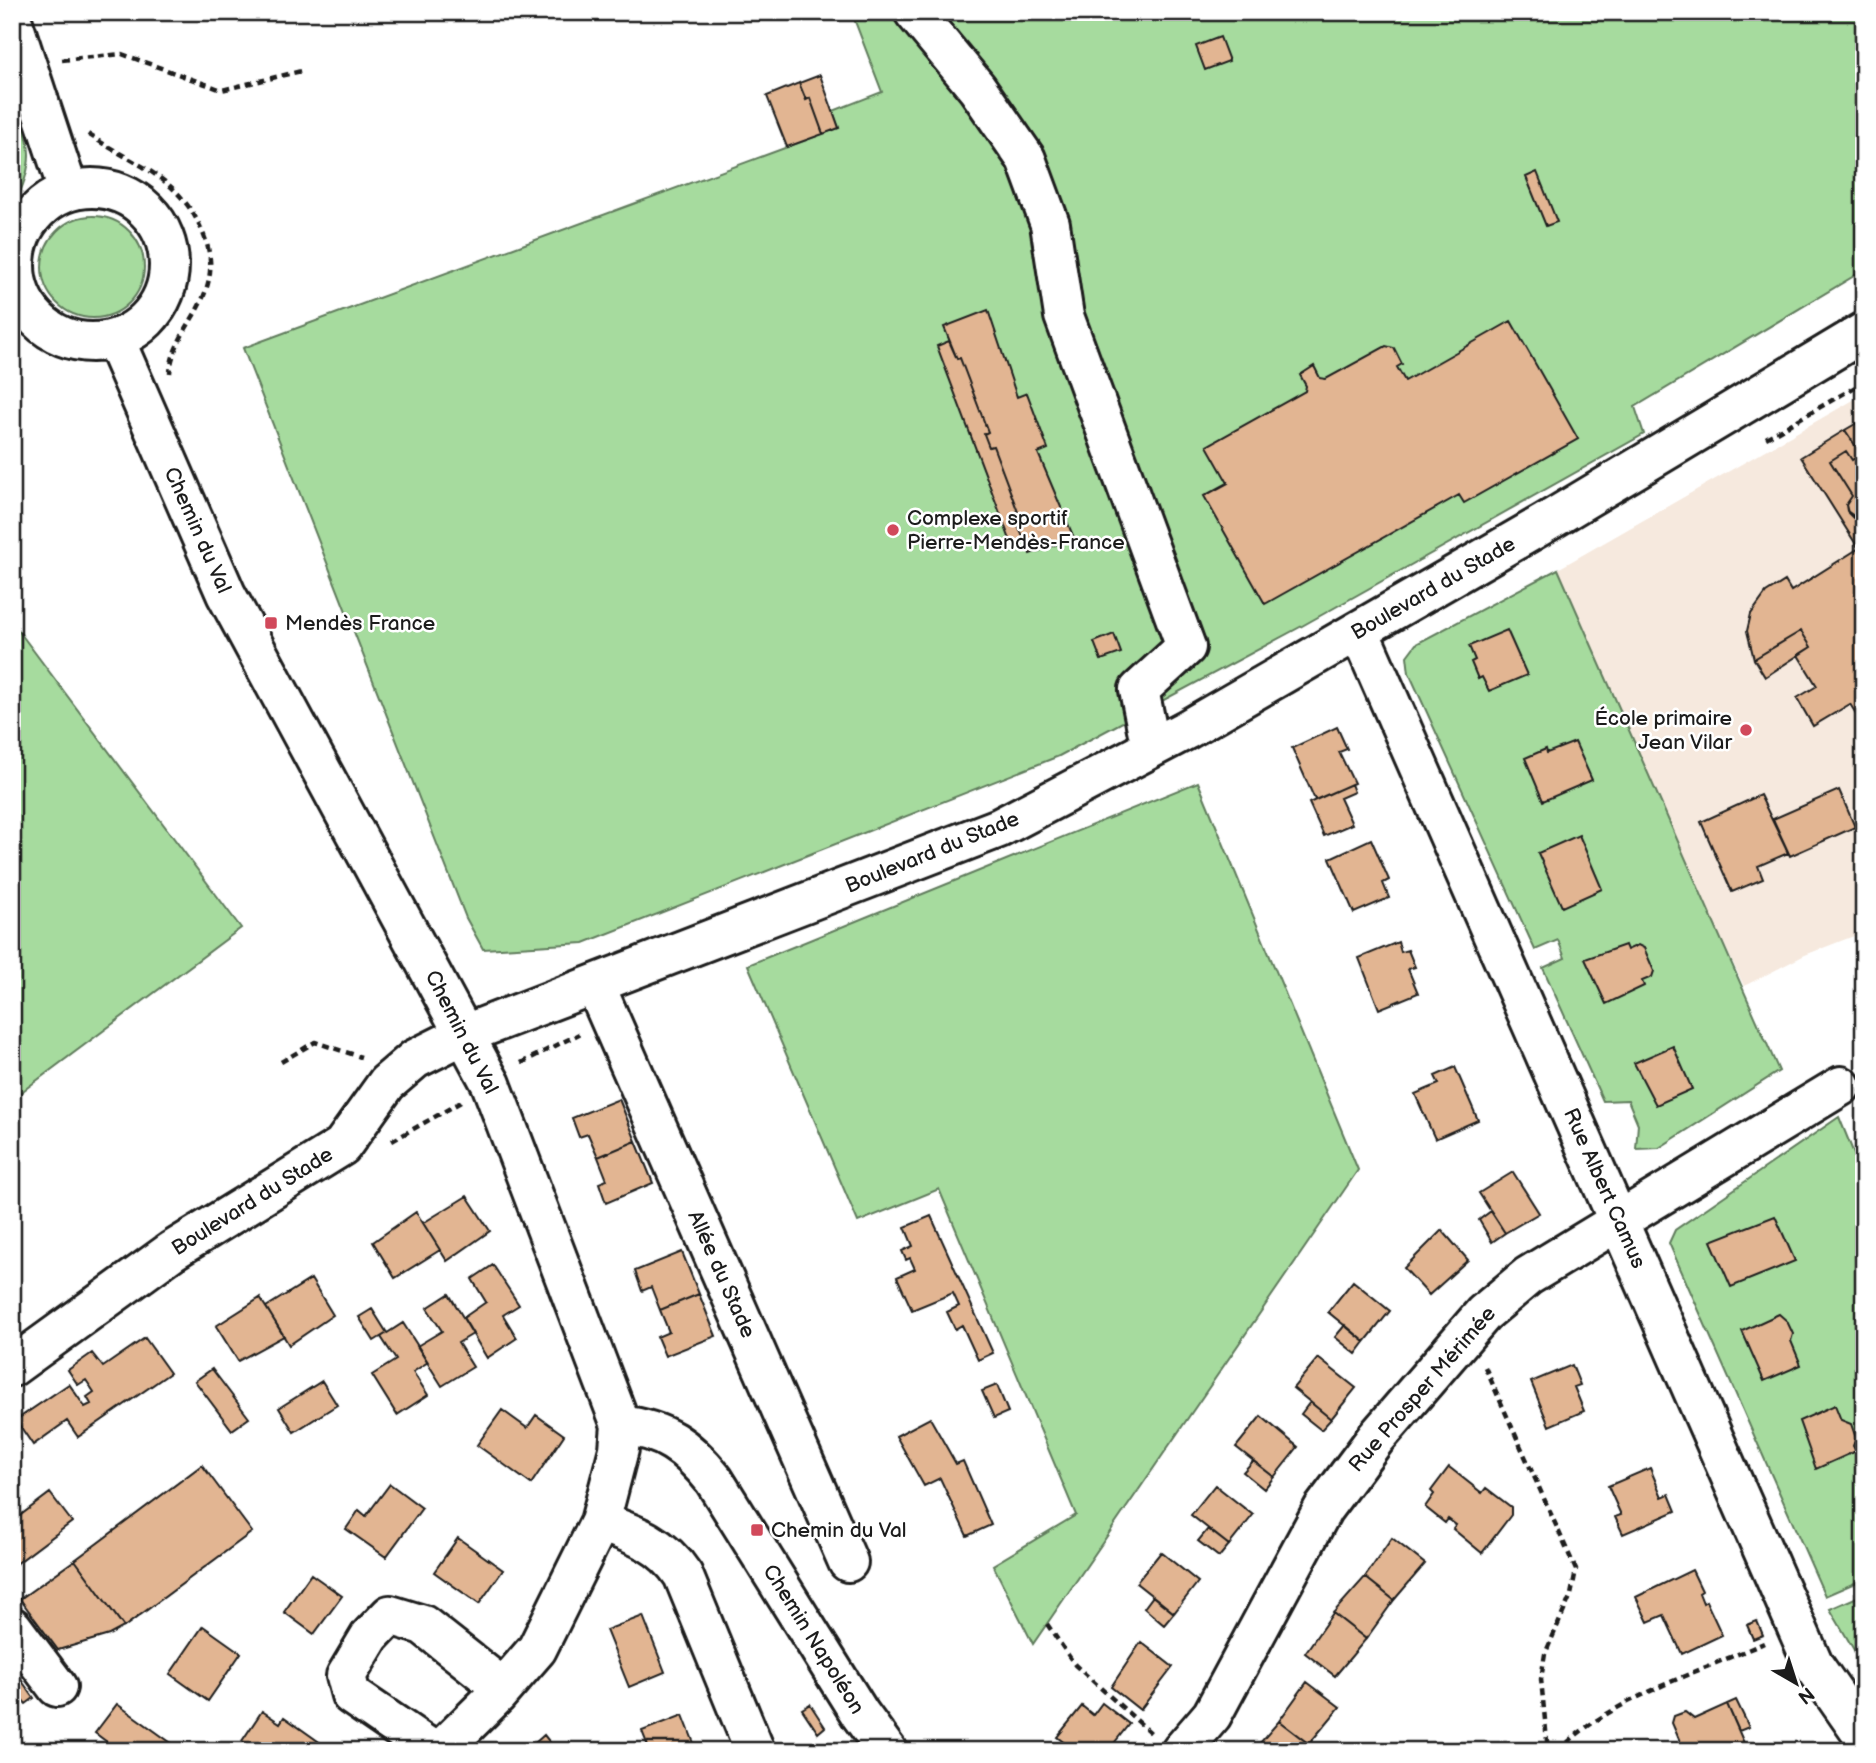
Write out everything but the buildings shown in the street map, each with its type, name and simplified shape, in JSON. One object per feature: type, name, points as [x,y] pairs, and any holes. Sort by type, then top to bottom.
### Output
[{"type":"street","points":[[914,12],[977,88],[1026,159],[1050,224],[1064,316],[1186,648],[1139,690],[1151,748]]},
{"type":"street","points":[[12,20],[68,190]]},
{"type":"street","points":[[92,187],[123,192],[159,223],[170,251],[167,291],[141,327],[115,340],[80,343],[51,331],[18,301],[14,271],[19,238],[42,205],[68,190],[92,187]]},
{"type":"street","name":"Boulevard du Stade","points":[[12,1367],[172,1251],[342,1146],[397,1075],[415,1059],[465,1034],[999,828],[1151,748],[1359,631],[1557,517],[1864,332]]},
{"type":"street","name":"Chemin du Val","points":[[115,340],[226,594],[491,1084],[621,1425],[619,1449],[600,1521],[537,1649],[503,1688],[440,1751]]},
{"type":"street","name":"Rue Albert Camus","points":[[1359,631],[1621,1221],[1797,1628],[1814,1664],[1864,1737]]},
{"type":"street","name":"Allée du Stade","points":[[595,985],[848,1562]]},
{"type":"street","name":"Rue Prosper Mérimée","points":[[1170,1746],[1212,1715],[1323,1509],[1376,1438],[1485,1313],[1528,1276],[1841,1086]]},
{"type":"street","name":"Chemin Napoléon","points":[[621,1425],[648,1428],[694,1455],[714,1480],[860,1714],[887,1751]]},
{"type":"street","points":[[600,1521],[650,1540],[672,1558],[683,1575],[755,1751]]},
{"type":"street","points":[[433,1751],[351,1695],[346,1676],[370,1636],[390,1615],[423,1625],[503,1688]]},
{"type":"street","points":[[12,1627],[57,1687]]},
{"type":"path","points":[[56,62],[67,57],[122,54],[222,90],[301,71]]},
{"type":"path","points":[[82,129],[153,172],[175,189],[192,209],[208,247],[212,259],[206,290],[171,357],[170,375]]},
{"type":"path","points":[[281,1062],[315,1042],[372,1060]]},
{"type":"path","points":[[390,1142],[491,1084]]},
{"type":"path","points":[[1462,1340],[1490,1373],[1576,1570],[1571,1595],[1545,1654],[1541,1679],[1546,1713],[1544,1744],[1548,1751]]},
{"type":"path","points":[[1047,1624],[1075,1665],[1170,1746]]},
{"type":"path","points":[[1559,1751],[1568,1741],[1630,1702],[1797,1628]]},
{"type":"shaded area","name":"École primaire Jean Vilar","points":[[1864,394],[1864,932],[1805,955],[1744,986],[1693,879],[1558,569]]},
{"type":"green space","name":"Complexe sportif Pierre-Mendès-France","points":[[863,12],[1864,12],[1864,270],[1635,407],[1644,434],[1302,626],[1059,756],[584,943],[483,949],[466,918],[243,348],[839,128],[833,111],[882,92],[853,16]]},
{"type":"green space","points":[[12,93],[24,126],[29,151],[26,177],[12,209]]},
{"type":"green space","points":[[93,216],[113,220],[129,231],[140,247],[144,267],[140,287],[129,303],[113,314],[93,318],[73,314],[57,303],[46,287],[42,267],[46,247],[57,231],[73,220]]},
{"type":"green space","points":[[1558,569],[1779,1071],[1659,1148],[1636,1149],[1638,1124],[1628,1100],[1603,1101],[1543,968],[1565,958],[1558,940],[1535,950],[1409,673],[1407,656],[1416,644]]},
{"type":"green space","points":[[12,622],[241,928],[12,1099]]},
{"type":"green space","points":[[1198,782],[1358,1170],[1033,1644],[993,1565],[1076,1515],[939,1189],[858,1222],[748,965]]},
{"type":"green space","points":[[1839,1117],[1854,1154],[1864,1151],[1864,1579],[1825,1596],[1669,1243],[1675,1230]]},
{"type":"green space","points":[[1864,1594],[1864,1667],[1830,1609]]},
{"type":"place","name":"Complexe sportif Pierre-Mendès-France","points":[[893,530]]},
{"type":"place","name":"Mendès France","points":[[271,623]]},
{"type":"place","name":"École primaire Jean Vilar","points":[[1746,730]]},
{"type":"place","name":"Chemin du Val","points":[[757,1530]]}]
